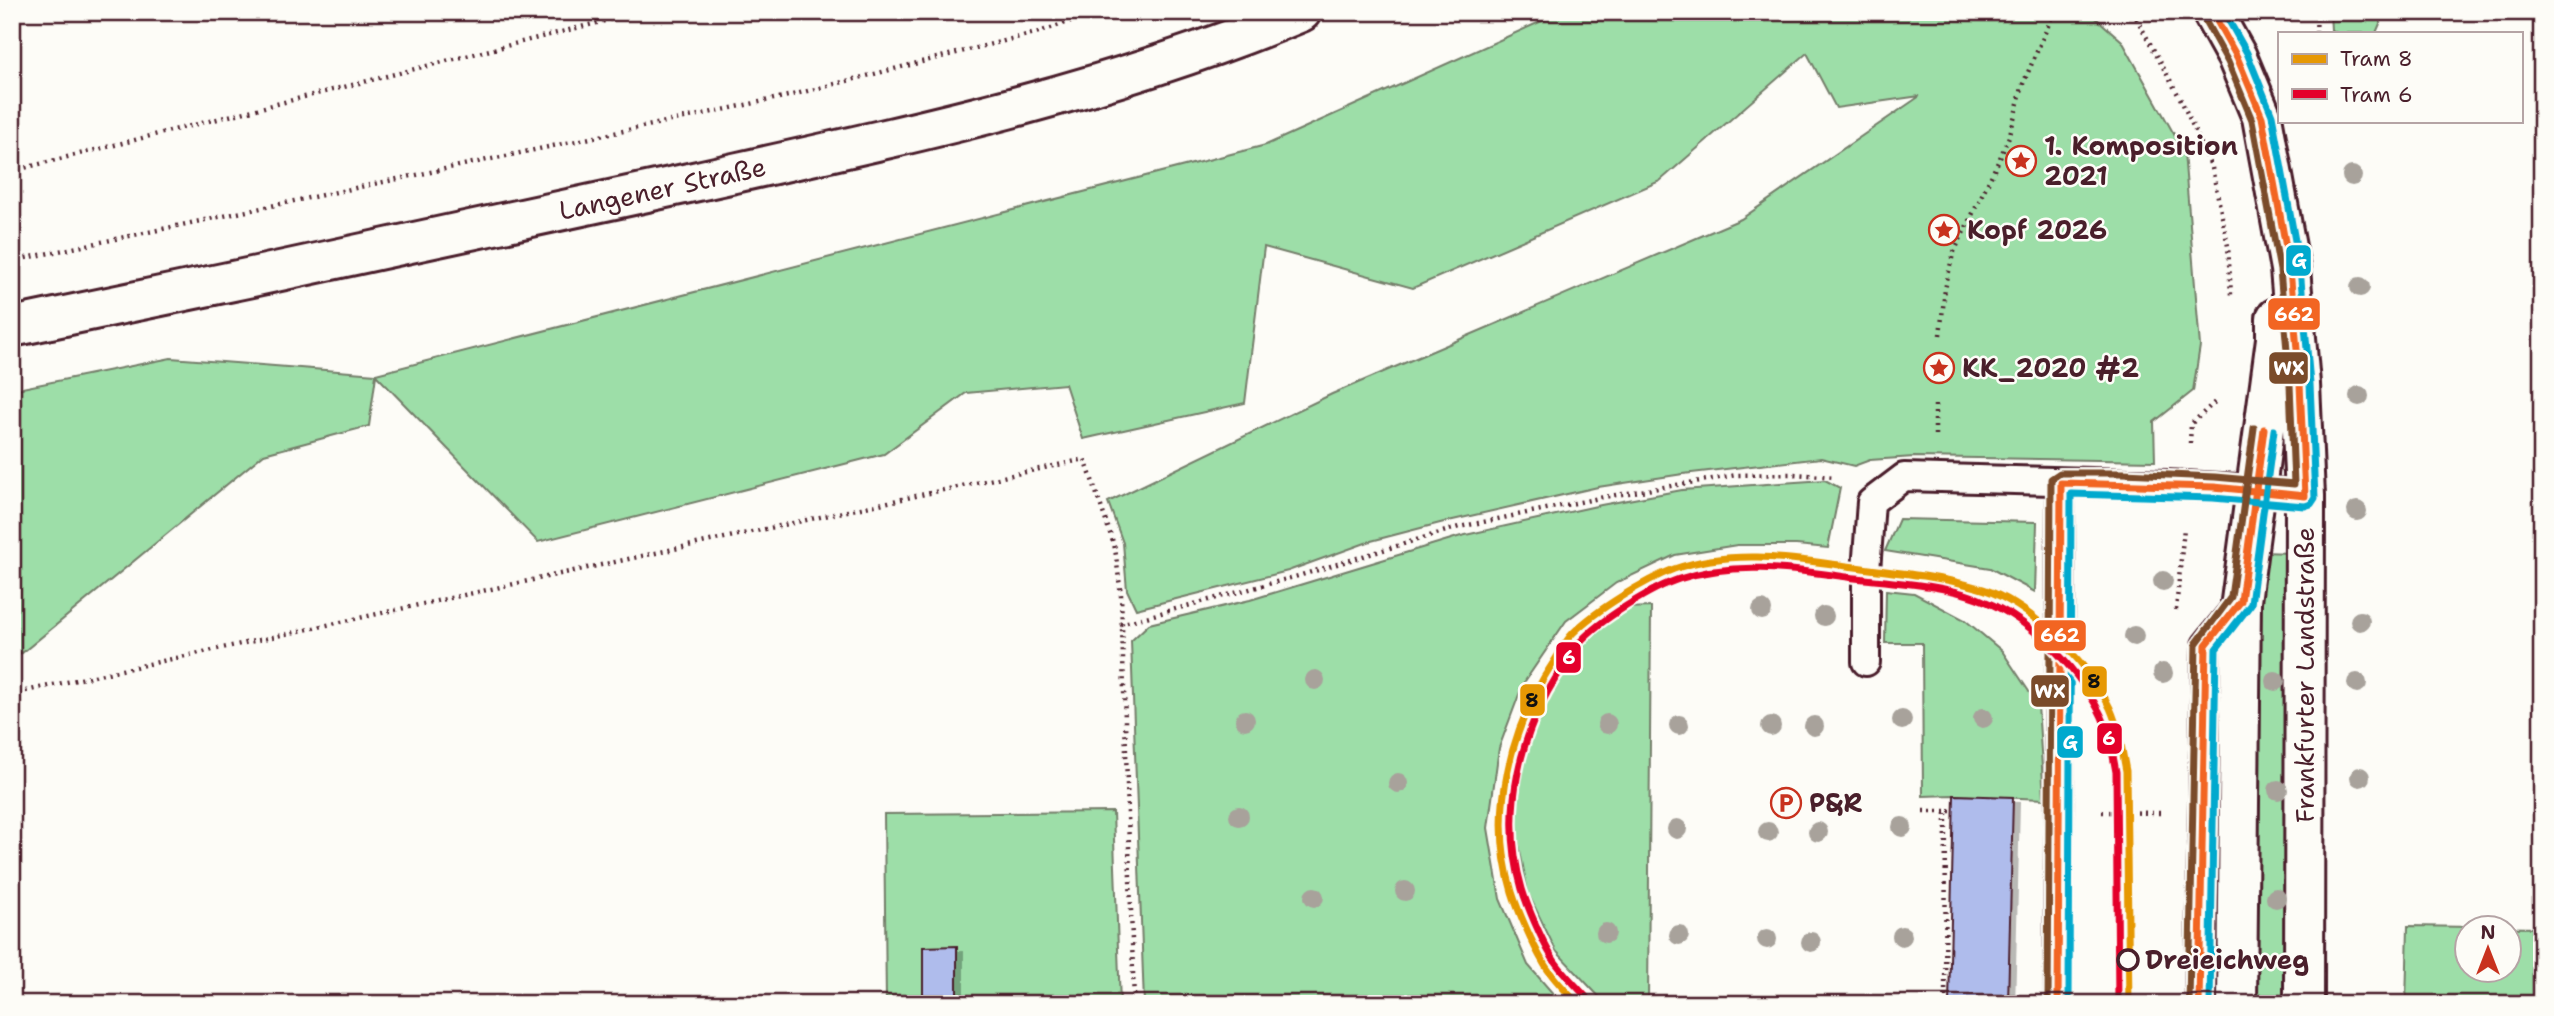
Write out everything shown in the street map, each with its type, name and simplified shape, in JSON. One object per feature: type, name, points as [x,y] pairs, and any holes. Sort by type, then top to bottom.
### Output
[{"type":"street","name":"Langener Straße","points":[[12,327],[546,215],[856,146],[1032,103],[1250,33],[1301,12]]},
{"type":"street","name":"Frankfurter Landstraße","points":[[2212,12],[2237,57],[2262,117],[2290,269],[2300,384],[2305,496],[2304,1004]]},
{"type":"street","name":"Frankfurter Landstraße","points":[[2237,1004],[2241,601],[2276,339],[2274,180]]},
{"type":"lane","points":[[1866,662],[1866,571],[1871,502],[1904,477],[2188,485],[2256,489],[2305,496]]},
{"type":"lane","points":[[2058,1004],[2061,483]]},
{"type":"lane","points":[[2199,1004],[2206,645],[2241,601]]},
{"type":"path","points":[[12,171],[640,12]]},
{"type":"path","points":[[12,261],[788,96],[1039,32],[1098,12]]},
{"type":"path","points":[[1940,335],[1945,289],[1953,254],[2000,158],[2010,134],[2023,84],[2054,12]]},
{"type":"path","points":[[2133,12],[2181,100],[2212,168],[2228,246],[2232,305]]},
{"type":"path","points":[[2316,32],[2317,12]]},
{"type":"path","points":[[2175,620],[2191,424],[2220,397]]},
{"type":"path","points":[[12,694],[1085,459],[1115,548],[1121,595],[1134,1004]]},
{"type":"path","points":[[1120,624],[1298,576],[1459,527],[1604,497],[1737,475],[1904,477]]},
{"type":"path","points":[[1923,811],[1953,811]]},
{"type":"path","points":[[1945,1004],[1946,811]]},
{"type":"green space","points":[[1562,12],[2089,12],[2122,41],[2184,152],[2200,346],[2193,391],[2154,422],[2155,461],[1914,457],[1870,460],[1854,466],[1821,458],[1683,474],[1598,487],[1444,522],[1371,541],[1288,571],[1136,609],[1127,590],[1123,543],[1108,502],[1332,394],[1741,219],[1920,96],[1836,108],[1807,53],[1660,181],[1413,288],[1264,247],[1245,403],[1083,439],[1065,384],[966,393],[884,454],[538,542],[376,375],[369,426],[264,454],[22,653],[12,655],[12,390],[171,358],[376,374],[1266,145]]},
{"type":"green space","points":[[2330,12],[2385,12],[2376,32],[2331,30]]},
{"type":"green space","points":[[1825,480],[1840,488],[1828,548],[1737,545],[1675,555],[1616,583],[1566,621],[1523,684],[1499,748],[1488,828],[1500,899],[1528,965],[1562,1004],[1144,1004],[1131,641],[1149,624],[1250,600],[1461,536],[1601,505],[1682,490]]},
{"type":"green space","points":[[1899,519],[2037,522],[2035,592],[1990,568],[1885,551]]},
{"type":"green space","points":[[2261,552],[2292,553],[2287,1004],[2256,1004]]},
{"type":"green space","points":[[1886,590],[1914,593],[1965,620],[2002,651],[2038,705],[2044,799],[1923,796],[1922,643],[1885,643]]},
{"type":"green space","points":[[1651,607],[1648,1004],[1606,1004],[1556,951],[1528,893],[1515,824],[1525,756],[1548,693],[1583,642],[1625,608]]},
{"type":"green space","points":[[1113,812],[1120,1004],[886,1004],[884,814]]},
{"type":"green space","points":[[2408,926],[2452,927],[2452,984],[2522,984],[2522,928],[2542,928],[2542,1004],[2406,1004]]},
{"type":"building","points":[[1954,795],[2013,797],[2008,1004],[1949,1004]]},
{"type":"building","points":[[957,946],[957,1003],[923,1003],[923,947]]},
{"type":"tram line","name":"8","points":[[1578,1004],[1546,968],[1512,892],[1502,832],[1503,801],[1515,742],[1539,686],[1568,639],[1583,624],[1621,596],[1674,569],[1738,557],[1803,560],[1912,574],[1976,587],[2015,605],[2035,619],[2071,652],[2087,671],[2110,708],[2126,771],[2129,1004]]},
{"type":"tram line","name":"6","points":[[1586,997],[1559,967],[1544,942],[1524,896],[1516,860],[1514,802],[1525,745],[1535,718],[1576,647],[1627,605],[1679,579],[1700,573],[1762,568],[1913,584],[1977,598],[1996,606],[2031,629],[2077,676],[2102,718],[2110,740],[2116,772],[2118,1004]]},
{"type":"transit line","name":"662","points":[[2058,1004],[2061,483],[2214,487],[2305,496],[2300,384],[2290,269],[2262,117],[2237,57],[2212,12]]},
{"type":"transit line","name":"G","points":[[2069,1004],[2071,494],[2213,498],[2305,506],[2311,504],[2315,498],[2310,384],[2300,268],[2272,115],[2247,53],[2224,12]]},
{"type":"transit line","name":"WX","points":[[2048,1004],[2051,479],[2060,473],[2123,473],[2294,484],[2290,385],[2280,270],[2252,120],[2228,62],[2203,17]]},
{"type":"transit line","name":"WX","points":[[2189,1004],[2196,644],[2231,597],[2254,428]]},
{"type":"transit line","name":"662","points":[[2199,1004],[2206,645],[2241,601],[2264,429]]},
{"type":"transit line","name":"G","points":[[2210,1004],[2216,649],[2251,604],[2274,430]]},
{"type":"place","name":"1. Komposition 2021","points":[[2021,161]]},
{"type":"place","name":"Kopf 2026","points":[[1944,230]]},
{"type":"place","name":"KK_2020 #2","points":[[1939,368]]},
{"type":"place","name":"P&R","points":[[1786,803]]},
{"type":"place","name":"Dreieichweg","points":[[2128,960]]}]
